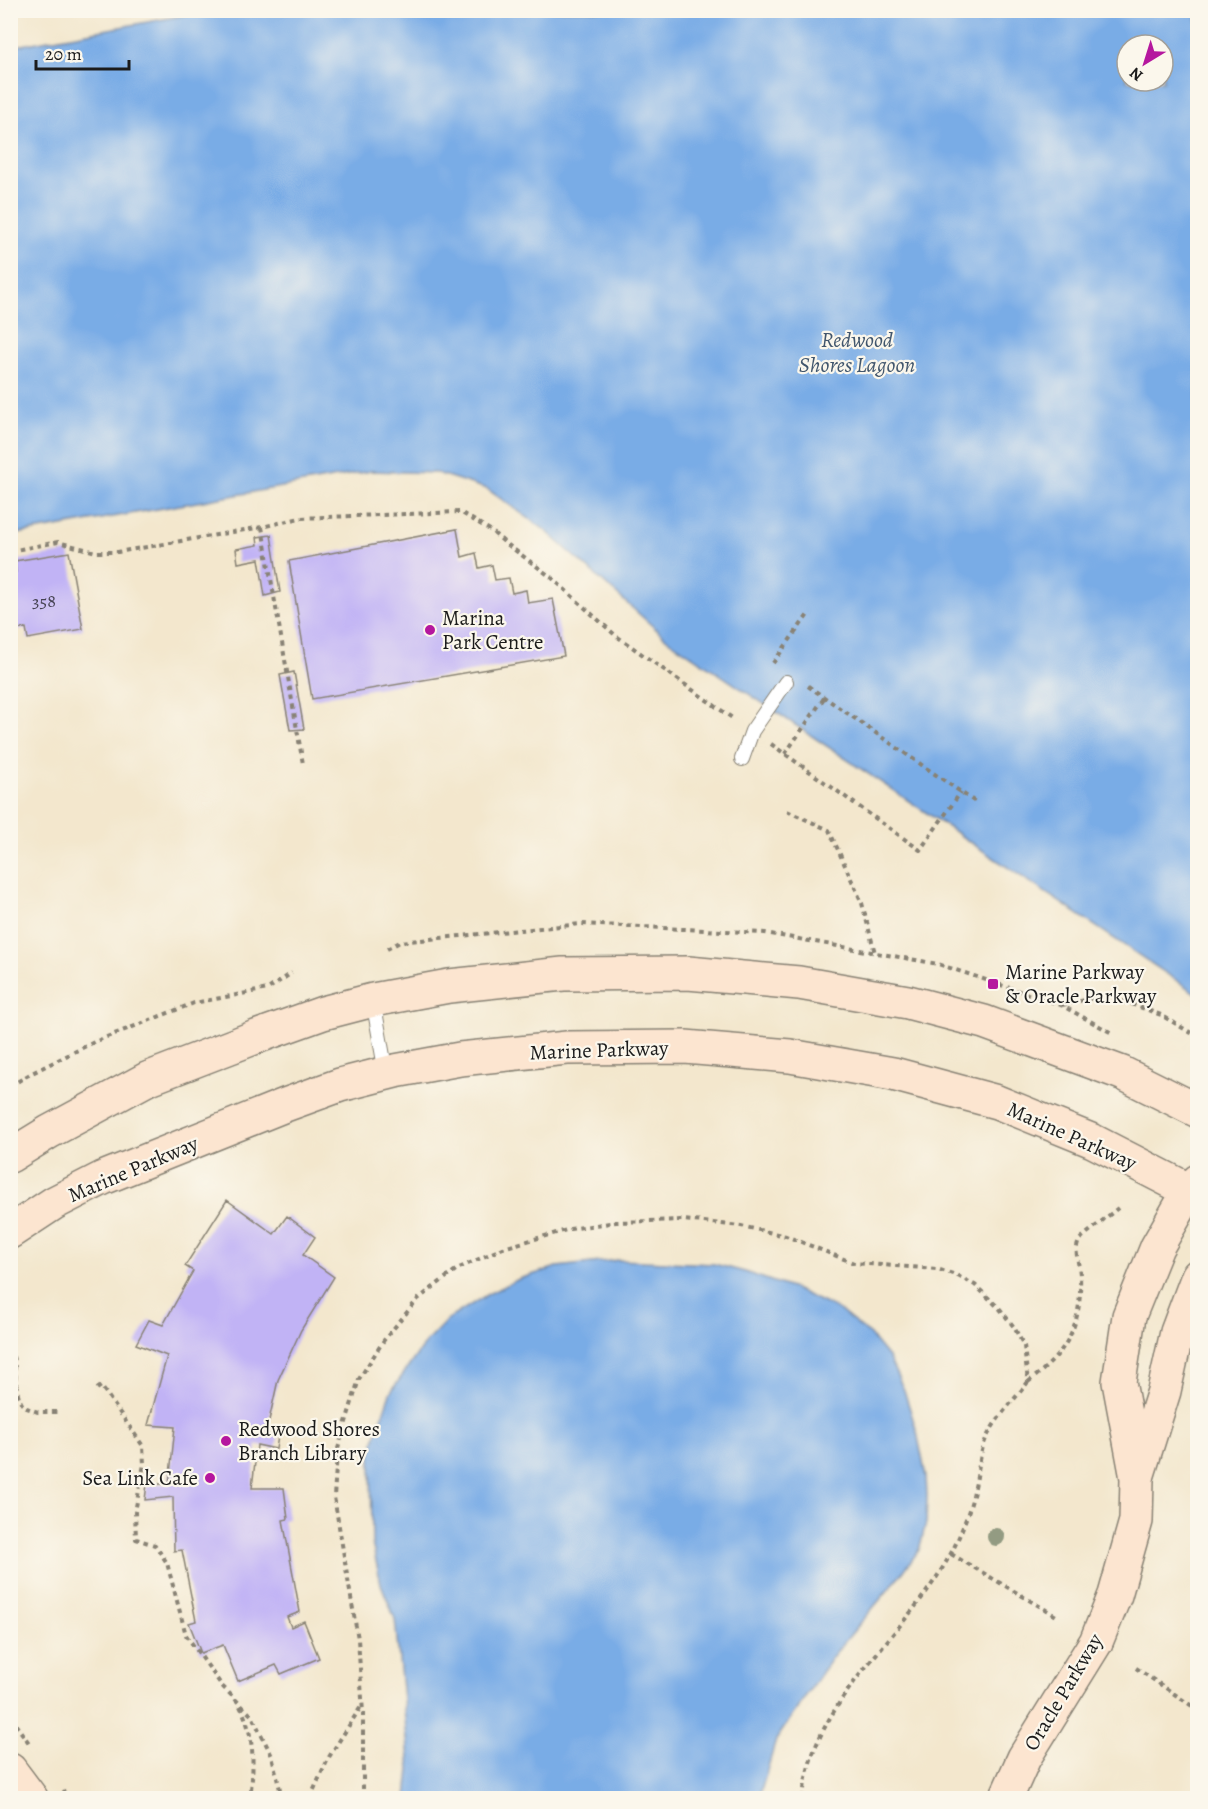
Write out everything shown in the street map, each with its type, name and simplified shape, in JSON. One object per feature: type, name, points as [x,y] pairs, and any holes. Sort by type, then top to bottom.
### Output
[{"type":"main road","points":[[10,1156],[49,1132],[147,1079],[301,1021],[373,1000],[449,986],[563,974],[688,973],[799,983],[908,1002],[984,1022],[1122,1073],[1197,1111]]},
{"type":"main road","name":"Marine Parkway","points":[[10,1232],[54,1203],[103,1178],[340,1085],[386,1073],[460,1059],[567,1048],[686,1047],[790,1056],[893,1074],[997,1102],[1092,1141],[1195,1189]]},
{"type":"main road","name":"Oracle Parkway","points":[[1006,1798],[1024,1758],[1096,1642],[1115,1595],[1136,1521],[1137,1478],[1119,1382],[1129,1316],[1157,1247],[1195,1189]]},
{"type":"main road","name":"Oracle Parkway","points":[[1137,1478],[1164,1391],[1177,1332],[1197,1276]]},
{"type":"main road","points":[[10,1770],[31,1798]]},
{"type":"lane","points":[[742,759],[752,731],[786,682]]},
{"type":"lane","points":[[373,1000],[386,1073]]},
{"type":"path","points":[[10,550],[58,542],[96,552],[118,552],[262,527],[300,518],[460,512],[490,530],[551,577],[615,635],[920,850],[961,792]]},
{"type":"path","points":[[262,527],[303,764]]},
{"type":"path","points":[[805,684],[978,804]]},
{"type":"path","points":[[785,754],[825,698]]},
{"type":"path","points":[[787,811],[829,830],[862,903],[875,953]]},
{"type":"path","points":[[10,1086],[94,1042],[194,1003],[268,989],[292,973]]},
{"type":"path","points":[[1061,1005],[1107,996],[1161,1015],[1197,1037]]},
{"type":"path","points":[[803,1798],[805,1780],[821,1733],[850,1686],[907,1617],[951,1554],[974,1492],[979,1463],[988,1434],[1028,1382],[1046,1369],[1061,1353],[1073,1330],[1080,1302],[1080,1271],[1076,1245],[1080,1239],[1118,1208]]},
{"type":"path","points":[[363,1798],[362,1705],[358,1639],[334,1497],[337,1452],[359,1379],[384,1340],[418,1299],[457,1269],[503,1248],[570,1229],[616,1222],[684,1220],[741,1226],[786,1236],[854,1263],[938,1269],[975,1285],[1000,1309],[1014,1327],[1024,1346],[1028,1382]]},
{"type":"path","points":[[10,1348],[15,1361],[18,1394],[24,1407],[31,1412],[60,1412]]},
{"type":"path","points":[[97,1389],[101,1386],[143,1446],[144,1464],[135,1512],[136,1539],[155,1545],[167,1563],[186,1635],[222,1686],[252,1716],[272,1756],[282,1798]]},
{"type":"path","points":[[951,1554],[1058,1617]]},
{"type":"path","points":[[1136,1668],[1197,1710]]},
{"type":"path","points":[[239,1702],[247,1720],[254,1754],[250,1798]]},
{"type":"path","points":[[310,1798],[329,1757],[362,1705]]},
{"type":"water","name":"Redwood Shores Lagoon","points":[[213,10],[1197,11],[1197,994],[667,639],[545,530],[487,489],[437,473],[371,471],[11,535],[11,47]]},
{"type":"water","points":[[618,1260],[714,1264],[745,1272],[794,1289],[839,1310],[870,1335],[888,1357],[904,1390],[917,1432],[926,1477],[927,1496],[926,1523],[919,1550],[832,1657],[776,1740],[759,1798],[407,1798],[410,1769],[395,1619],[381,1584],[372,1543],[371,1454],[390,1393],[425,1343],[448,1319],[488,1294],[519,1279],[557,1267]]},
{"type":"building","name":"Marina Park Centre","points":[[457,529],[462,557],[476,553],[479,568],[492,565],[495,580],[509,578],[512,593],[526,590],[528,603],[553,599],[564,656],[312,699],[289,561]]},
{"type":"building","points":[[271,535],[280,592],[265,596],[259,559],[238,563],[236,549],[258,545],[257,537]]},
{"type":"building","points":[[69,552],[83,629],[28,639],[26,628],[10,630],[10,573],[16,572],[15,561]]},
{"type":"building","points":[[294,672],[304,729],[290,730],[280,675]]},
{"type":"building","name":"Redwood Shores Branch Library","points":[[227,1200],[274,1234],[287,1216],[315,1237],[303,1255],[334,1277],[301,1330],[278,1380],[266,1434],[278,1436],[276,1449],[257,1445],[252,1488],[284,1488],[288,1519],[283,1520],[300,1612],[287,1617],[291,1627],[304,1621],[319,1658],[281,1674],[276,1665],[238,1681],[223,1645],[201,1653],[189,1623],[196,1621],[182,1550],[174,1551],[173,1497],[145,1500],[147,1484],[169,1484],[175,1427],[148,1425],[167,1356],[136,1344],[149,1320],[163,1325],[193,1271],[185,1266]]},
{"type":"place","name":"Marina Park Centre","points":[[430,630]]},
{"type":"place","name":"Marine Parkway & Oracle Parkway","points":[[993,984]]},
{"type":"place","name":"Redwood Shores Branch Library","points":[[226,1441]]},
{"type":"place","name":"Sea Link Cafe","points":[[210,1478]]}]
